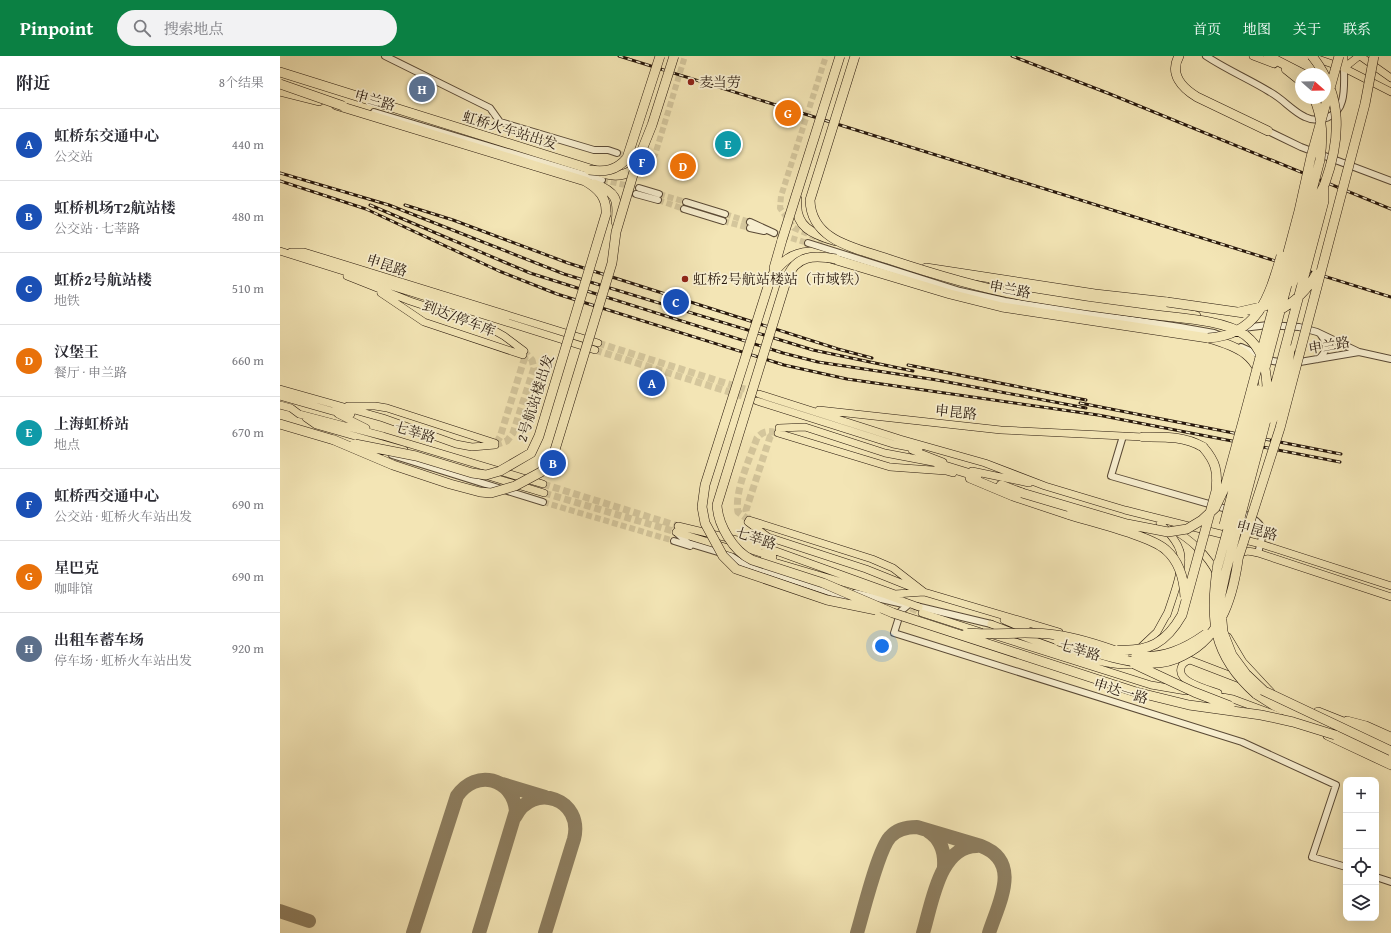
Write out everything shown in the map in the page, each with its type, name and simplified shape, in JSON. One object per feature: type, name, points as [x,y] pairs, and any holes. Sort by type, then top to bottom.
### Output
[{"type":"highway","name":"虹桥火车站出发","points":[[280,72],[589,170],[605,171],[612,170],[627,158],[660,56]]},
{"type":"highway","points":[[616,232],[635,168],[652,125],[674,56]]},
{"type":"highway","points":[[840,56],[705,485],[702,507],[704,523],[722,556],[736,569],[827,600],[896,616],[951,632],[1161,699],[1189,705],[1261,715]]},
{"type":"highway","points":[[844,244],[830,237],[819,227],[812,213],[810,200],[855,56]]},
{"type":"highway","points":[[1179,56],[1175,71],[1178,80],[1186,90],[1197,97],[1268,131]]},
{"type":"highway","points":[[1268,56],[1295,70]]},
{"type":"highway","points":[[1239,312],[1265,306],[1276,301],[1286,292],[1294,281],[1317,198],[1324,185],[1334,148],[1336,122],[1334,96],[1325,74],[1311,56]]},
{"type":"highway","points":[[771,277],[782,262],[799,253],[815,253],[950,294],[1002,308],[1211,335],[1228,335],[1249,323],[1266,301],[1311,157],[1339,56]]},
{"type":"highway","points":[[1238,559],[1280,428],[1365,104],[1374,56]]},
{"type":"highway","points":[[1274,64],[1287,69],[1295,76]]},
{"type":"highway","points":[[280,85],[603,187],[614,196],[617,213],[612,263],[554,453],[541,472],[502,491],[480,492],[393,465],[334,440]]},
{"type":"highway","points":[[280,91],[343,106]]},
{"type":"highway","points":[[1316,104],[1322,124],[1320,160],[1227,510],[1213,600],[1214,620],[1219,642],[1229,664],[1240,680],[1256,694],[1275,706],[1391,760]]},
{"type":"highway","points":[[1328,104],[1336,122]]},
{"type":"highway","points":[[938,464],[1022,493],[1127,524],[1168,532],[1187,529],[1202,520],[1215,508],[1225,487],[1299,211],[1311,157]]},
{"type":"highway","points":[[589,170],[619,176],[635,168]]},
{"type":"highway","name":"2号航站楼出发","points":[[280,424],[334,440],[416,456],[472,473],[486,475],[500,471],[531,453],[539,436],[606,214],[603,195],[593,185],[585,181]]},
{"type":"highway","points":[[1324,185],[1324,201],[1226,571],[1220,599],[1223,632],[1232,655],[1246,674],[1264,691],[1391,751]]},
{"type":"highway","points":[[797,193],[796,210],[800,222],[804,227],[820,236],[906,265],[981,287],[1024,296],[1224,325]]},
{"type":"highway","points":[[906,265],[1199,308],[1259,315],[1274,313],[1293,303],[1310,284],[1320,267],[1327,247]]},
{"type":"highway","points":[[836,259],[810,257],[802,260],[790,269],[721,490],[717,505],[717,512],[722,526],[731,540],[737,549],[746,557],[823,582],[896,616]]},
{"type":"highway","points":[[979,283],[1094,301],[1165,309],[1199,308]]},
{"type":"highway","points":[[1058,641],[1125,660],[1148,663],[1172,661],[1196,649],[1209,638],[1224,615],[1228,604],[1238,559],[1244,518],[1287,372],[1296,307]]},
{"type":"highway","points":[[1165,309],[1224,325],[1245,335],[1258,349],[1266,366],[1267,386],[1217,569]]},
{"type":"highway","points":[[1211,335],[1234,345],[1248,355],[1259,370],[1267,400],[1265,425]]},
{"type":"highway","points":[[1112,650],[1133,651],[1148,648],[1163,640],[1174,628],[1182,615],[1186,602],[1216,491],[1218,475],[1213,458],[1203,447],[1191,440],[1174,437],[1143,437]]},
{"type":"highway","points":[[970,478],[989,481]]},
{"type":"highway","points":[[970,478],[1013,496],[1151,541],[1166,549],[1178,563],[1184,579],[1186,602]]},
{"type":"highway","points":[[951,632],[984,635],[1055,634],[1126,654],[1147,657],[1171,653],[1191,645],[1213,631]]},
{"type":"highway","points":[[1125,660],[1216,702],[1261,715],[1293,722],[1335,735]]},
{"type":"highway","points":[[1318,712],[1391,741]]},
{"type":"main road","points":[[1253,56],[1274,64]]},
{"type":"main road","points":[[1311,56],[1344,68],[1391,92]]},
{"type":"main road","points":[[1344,56],[1344,68]]},
{"type":"main road","points":[[1344,68],[1360,56],[1391,78]]},
{"type":"main road","name":"申昆路","points":[[282,251],[304,252],[433,293],[480,306],[596,347],[453,305],[282,251]]},
{"type":"main road","name":"到达/停车库","points":[[302,258],[410,301],[488,327],[504,336],[523,353],[424,322],[369,285]]},
{"type":"main road","name":"申昆路","points":[[453,305],[480,306]]},
{"type":"main road","points":[[280,389],[332,408],[383,436]]},
{"type":"main road","points":[[280,396],[310,404]]},
{"type":"main road","name":"申昆路","points":[[768,397],[900,439],[985,463],[1044,486],[1125,510],[1261,544],[1391,586]]},
{"type":"main road","name":"申昆路","points":[[941,450],[928,450],[893,444],[758,398],[768,397],[818,410],[1001,430],[1143,437]]},
{"type":"main road","points":[[280,401],[310,404],[383,418],[465,446],[495,444],[387,408],[375,406],[354,406],[332,408]]},
{"type":"main road","name":"七莘路","points":[[280,405],[291,408],[299,414],[383,436],[544,484]]},
{"type":"main road","points":[[299,414],[316,425],[544,493]]},
{"type":"main road","name":"申昆路","points":[[970,478],[946,471],[890,467],[778,431],[806,427],[885,453],[938,464],[951,465],[984,475],[1044,486]]},
{"type":"main road","points":[[893,444],[951,465]]},
{"type":"main road","points":[[1125,510],[1160,523],[1178,532],[1193,544],[1209,561],[1218,577],[1221,615],[1228,637],[1243,662],[1271,692]]},
{"type":"main road","points":[[924,592],[893,568],[872,559],[749,521],[768,537],[866,569],[924,592],[985,612],[1113,648],[1129,650],[1140,648],[1157,632],[1168,612]]},
{"type":"main road","points":[[991,624],[1037,641],[1108,664],[1124,666],[1137,664],[1148,657],[1155,648],[1162,632],[1182,563],[1180,550],[1174,539],[1160,523]]},
{"type":"main road","points":[[677,529],[762,546],[895,594],[924,592]]},
{"type":"main road","name":"七莘路","points":[[677,529],[826,575]]},
{"type":"main road","name":"七莘路","points":[[677,529],[886,595],[921,610],[1151,685],[1233,698]]},
{"type":"main road","points":[[1220,596],[1225,576],[1232,560],[1242,552],[1250,551],[1258,553]]},
{"type":"main road","name":"申昆路","points":[[1258,553],[1391,597]]},
{"type":"main road","points":[[985,612],[1019,628],[1058,641]]},
{"type":"main road","points":[[991,624],[1019,628]]},
{"type":"main road","name":"七莘路","points":[[1391,744],[1271,692],[1190,660],[1184,662],[1181,666],[1180,673],[1184,680],[1294,721],[1391,766]]},
{"type":"main road","points":[[1318,712],[1366,725],[1391,736]]},
{"type":"street","points":[[384,56],[490,108],[500,122],[594,150],[608,150],[616,153]]},
{"type":"street","points":[[1206,56],[1224,68],[1269,91],[1304,117],[1313,120],[1324,120],[1333,115],[1342,103],[1344,68]]},
{"type":"street","name":"申兰路","points":[[280,85],[602,180]]},
{"type":"street","points":[[1268,131],[1301,147],[1391,181]]},
{"type":"street","points":[[638,191],[659,197]]},
{"type":"street","points":[[723,221],[685,205],[725,214]]},
{"type":"street","points":[[750,225],[774,233]]},
{"type":"street","name":"申兰路","points":[[808,243],[960,291],[1005,301],[1211,335],[1273,361],[1286,363],[1316,360],[1359,352]]},
{"type":"street","name":"申兰路","points":[[1211,335],[1256,326],[1283,324],[1317,332],[1359,352],[1391,359]]},
{"type":"street","points":[[1256,326],[1249,339],[1251,348],[1256,354]]},
{"type":"street","points":[[1316,360],[1322,356],[1326,350],[1326,342],[1317,332]]},
{"type":"street","points":[[280,420],[543,502]]},
{"type":"street","points":[[1123,436],[1111,476],[1244,514],[1254,519],[1261,527],[1264,535],[1258,553]]},
{"type":"street","points":[[677,529],[688,543],[732,556],[742,563],[840,592],[908,605],[921,610],[991,624]]},
{"type":"street","points":[[674,541],[716,553]]},
{"type":"street","points":[[757,566],[840,592],[861,603],[895,609],[898,612],[896,616]]},
{"type":"street","points":[[896,616],[908,605]]},
{"type":"street","name":"申达一路","points":[[896,616],[894,632],[1242,742],[1336,785],[1312,856],[1343,866]]},
{"type":"street","points":[[1379,878],[1391,882]]},
{"type":"taxiway","points":[[413,933],[457,796],[465,787],[474,782],[483,780],[501,784],[508,791],[513,800],[516,811],[479,933]]},
{"type":"taxiway","points":[[502,784],[545,797]]},
{"type":"taxiway","points":[[515,817],[523,806],[533,800],[544,798],[555,800],[564,805],[572,814],[575,825],[574,839],[545,933]]},
{"type":"taxiway","points":[[857,933],[876,868],[885,844],[890,837],[899,830],[917,827],[981,846],[994,853],[1001,862],[1004,873],[1004,885],[989,933]]},
{"type":"taxiway","points":[[928,831],[936,838],[941,846],[944,856],[944,867]]},
{"type":"taxiway","points":[[923,933],[934,893],[946,866],[954,856],[964,849],[977,846]]},
{"type":"taxiway","points":[[280,911],[309,921]]},
{"type":"tunnel","points":[[617,153],[647,160],[655,155],[685,56]]},
{"type":"tunnel","points":[[824,241],[794,228],[780,208],[781,196],[826,56]]},
{"type":"tunnel","points":[[602,180],[639,188]]},
{"type":"tunnel","points":[[659,194],[686,202]]},
{"type":"tunnel","points":[[658,200],[684,209]]},
{"type":"tunnel","points":[[725,214],[750,222]]},
{"type":"tunnel","points":[[723,221],[750,228]]},
{"type":"tunnel","points":[[774,233],[808,243]]},
{"type":"tunnel","points":[[598,343],[757,393]]},
{"type":"tunnel","points":[[595,350],[755,400]]},
{"type":"tunnel","points":[[495,445],[507,441],[513,433],[534,368],[532,360],[524,351]]},
{"type":"tunnel","points":[[496,443],[500,437],[525,358],[523,355]]},
{"type":"tunnel","points":[[748,522],[746,510],[770,437],[776,431]]},
{"type":"tunnel","points":[[749,520],[738,512],[738,495],[743,475],[757,438],[766,432],[778,433]]},
{"type":"tunnel","points":[[543,484],[678,526]]},
{"type":"tunnel","points":[[544,493],[676,532]]},
{"type":"tunnel","points":[[543,502],[674,541]]},
{"type":"tunnel","points":[[901,604],[922,613]]},
{"type":"railway","points":[[619,56],[1391,297]]},
{"type":"railway","points":[[1012,56],[1110,94],[1391,209]]},
{"type":"railway","points":[[280,173],[389,205],[564,274],[813,350],[913,371]]},
{"type":"railway","points":[[280,181],[366,209],[499,271],[557,294],[784,365],[847,379],[1098,415],[1340,462]]},
{"type":"railway","points":[[370,205],[530,273],[783,353],[818,362],[937,380],[1086,408]]},
{"type":"railway","points":[[405,205],[453,220],[568,263],[838,349],[872,358]]},
{"type":"railway","points":[[908,365],[1086,400]]},
{"type":"railway","points":[[1080,403],[1341,454]]},
{"type":"place","name":"麦当劳","points":[[691,82]]},
{"type":"place","name":"出租车蓄车场","points":[[422,89]]},
{"type":"place","name":"星巴克","points":[[788,113]]},
{"type":"place","name":"上海虹桥站","points":[[728,144]]},
{"type":"place","name":"虹桥西交通中心","points":[[642,162]]},
{"type":"place","name":"汉堡王","points":[[683,166]]},
{"type":"place","name":"虹桥2号航站楼站（市域铁）","points":[[685,279]]},
{"type":"place","name":"虹桥2号航站楼","points":[[676,302]]},
{"type":"place","name":"虹桥东交通中心","points":[[652,383]]},
{"type":"place","name":"虹桥机场T2航站楼","points":[[553,463]]}]
